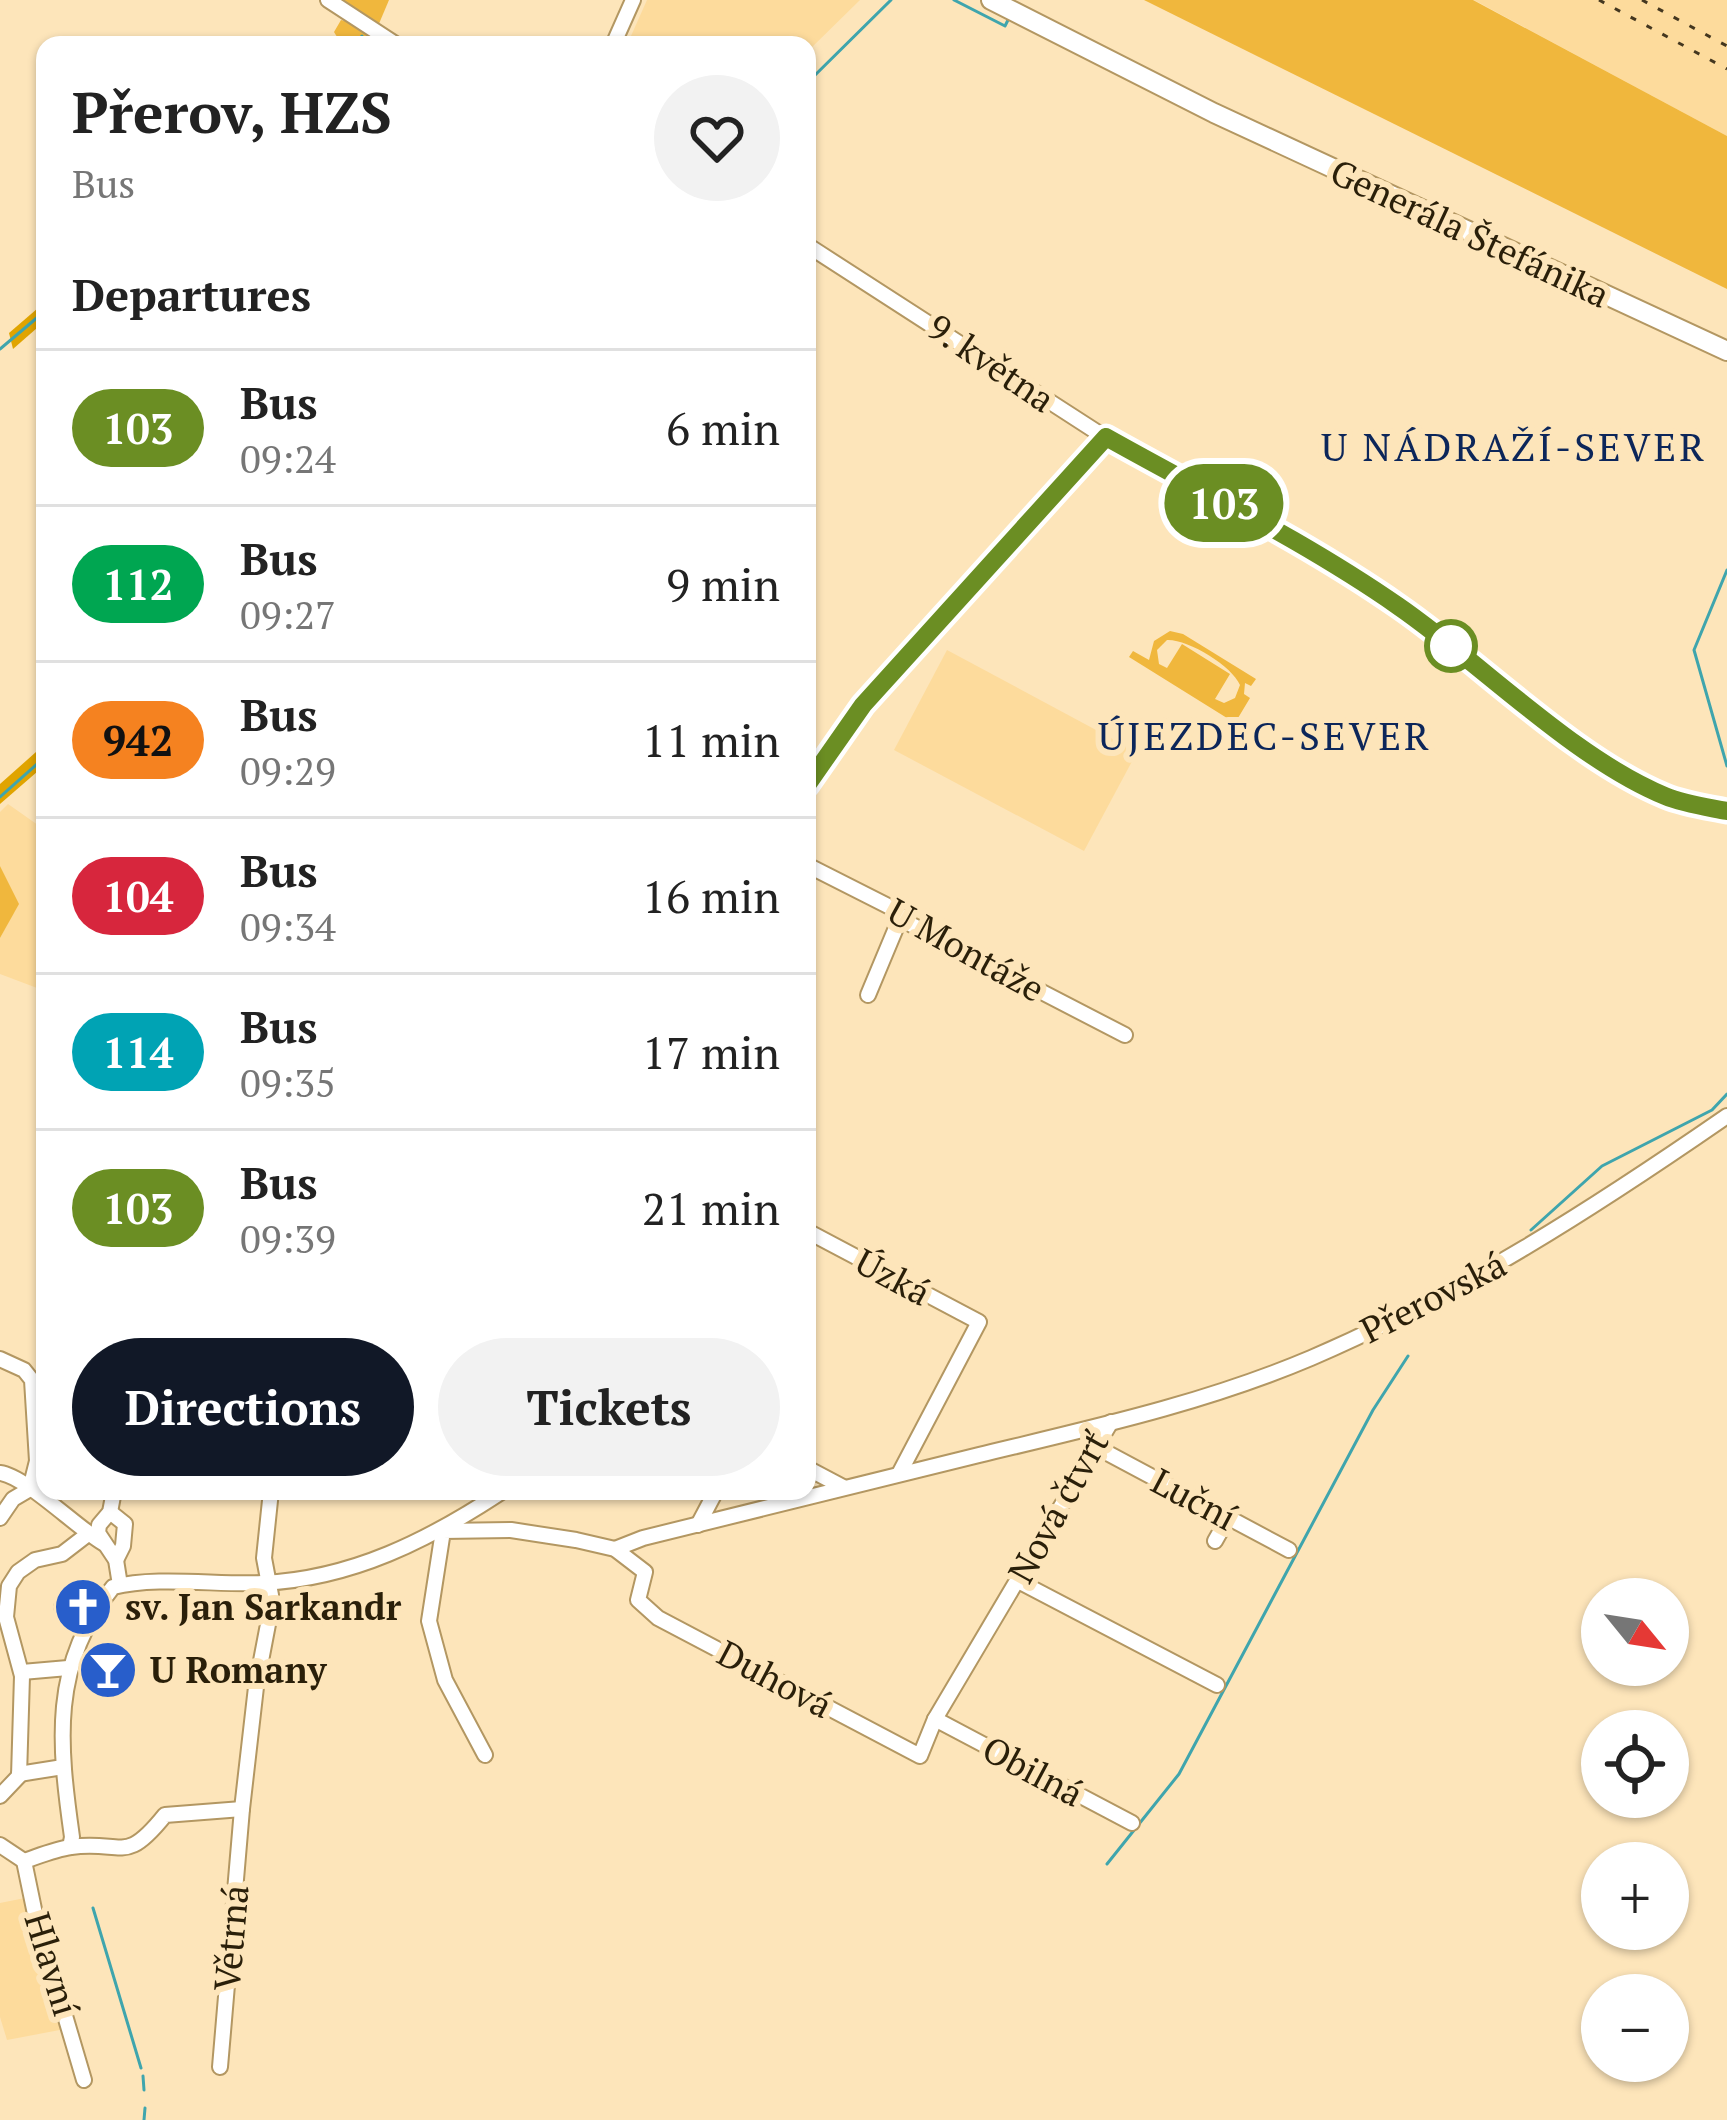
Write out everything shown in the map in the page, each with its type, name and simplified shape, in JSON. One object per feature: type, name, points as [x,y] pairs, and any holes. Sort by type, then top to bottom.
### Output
[{"type":"main road","points":[[991,0],[1215,108]]},
{"type":"main road","points":[[1013,0],[1215,108]]},
{"type":"main road","name":"Generála Štefánika","points":[[1215,108],[1727,351]]},
{"type":"main road","name":"Generála Štefánika","points":[[1215,108],[1727,340]]},
{"type":"main road","points":[[1694,336],[1727,361]]},
{"type":"street","points":[[328,0],[383,36]]},
{"type":"street","points":[[617,36],[633,0]]},
{"type":"street","name":"9. května","points":[[816,251],[1106,437],[1335,564],[1634,780],[1667,797],[1727,811]]},
{"type":"street","points":[[816,771],[863,705],[1106,437]]},
{"type":"street","name":"U Montáže","points":[[816,870],[1126,1035]]},
{"type":"street","points":[[868,995],[901,916]]},
{"type":"street","name":"Přerovská","points":[[1112,1422],[1212,1394],[1308,1359],[1449,1292],[1548,1237],[1727,1116]]},
{"type":"street","name":"Úzká","points":[[816,1236],[979,1322],[898,1474]]},
{"type":"street","points":[[0,1359],[24,1370],[32,1380],[36,1445]]},
{"type":"street","name":"Nová čtvrť","points":[[914,1753],[920,1756],[935,1719],[1112,1422]]},
{"type":"street","name":"Nová čtvrť","points":[[816,1494],[1112,1422]]},
{"type":"street","name":"Luční","points":[[1098,1448],[1289,1550]]},
{"type":"street","points":[[0,1518],[14,1499],[30,1489],[36,1465]]},
{"type":"street","points":[[0,1473],[14,1475],[36,1494]]},
{"type":"street","points":[[816,1473],[843,1487]]},
{"type":"street","points":[[44,1500],[103,1543],[116,1560]]},
{"type":"street","points":[[103,1543],[99,1525],[110,1512],[112,1500]]},
{"type":"street","name":"Větrná","points":[[220,2067],[242,1809],[269,1619],[271,1595],[264,1558],[270,1500]]},
{"type":"street","points":[[62,1607],[73,1596],[113,1590],[267,1583],[367,1563],[443,1531],[490,1500]]},
{"type":"street","points":[[698,1525],[711,1500]]},
{"type":"street","name":"Nová čtvrť","points":[[443,1531],[512,1530],[615,1550],[793,1500]]},
{"type":"street","points":[[110,1512],[125,1524],[113,1590],[68,1668],[63,1767],[70,1847],[124,1849],[147,1838],[165,1815],[242,1809]]},
{"type":"street","points":[[1215,1541],[1228,1518]]},
{"type":"street","points":[[443,1531],[429,1621],[445,1680],[484,1755]]},
{"type":"street","points":[[0,1796],[19,1774],[22,1672],[6,1617],[9,1586],[35,1560],[62,1554],[88,1534]]},
{"type":"street","name":"Duhová","points":[[615,1550],[645,1572],[638,1600],[664,1621],[914,1753]]},
{"type":"street","points":[[1018,1581],[1217,1685]]},
{"type":"street","points":[[22,1672],[68,1668]]},
{"type":"street","name":"Obilná","points":[[935,1719],[1132,1823]]},
{"type":"street","points":[[19,1774],[63,1767]]},
{"type":"street","points":[[0,1845],[24,1861]]},
{"type":"street","name":"Hlavní","points":[[70,1847],[24,1861],[34,1914],[84,2080]]},
{"type":"shaded area","points":[[342,0],[389,0],[378,26]]},
{"type":"shaded area","points":[[647,0],[860,0],[816,43],[816,36],[631,36]]},
{"type":"shaded area","points":[[1144,0],[1473,0],[1727,136],[1727,289]]},
{"type":"shaded area","points":[[1474,0],[1727,0],[1727,136]]},
{"type":"shaded area","points":[[341,20],[371,36],[336,36]]},
{"type":"shaded area","points":[[36,310],[36,329],[13,349],[9,333]]},
{"type":"shaded area","points":[[1170,631],[1183,634],[1256,679],[1251,686],[1245,683],[1244,694],[1250,698],[1235,723],[1129,657],[1133,651],[1149,660],[1154,641]],"holes":[[[1167,640],[1176,641],[1197,649],[1228,670],[1240,685],[1235,698],[1224,703],[1215,699],[1230,674],[1182,644],[1167,668],[1159,664],[1157,650]]]},
{"type":"shaded area","points":[[947,650],[1137,752],[1084,851],[894,750]]},
{"type":"shaded area","points":[[36,752],[36,773],[0,804],[0,784]]},
{"type":"shaded area","points":[[8,804],[36,824],[36,988],[0,974],[0,938],[18,904],[0,866],[0,812]]},
{"type":"shaded area","points":[[0,866],[19,904],[0,938]]},
{"type":"shaded area","points":[[25,1898],[65,2029],[7,2040],[0,2017],[0,1903]]},
{"type":"waterway","points":[[816,74],[891,0]]},
{"type":"waterway","points":[[954,0],[1005,26],[1008,20]]},
{"type":"waterway","points":[[0,349],[36,319]]},
{"type":"waterway","points":[[1727,570],[1694,650],[1727,766]]},
{"type":"waterway","points":[[0,797],[36,765]]},
{"type":"waterway","points":[[1531,1230],[1602,1166],[1712,1110],[1727,1094]]},
{"type":"waterway","points":[[1107,1864],[1179,1774],[1373,1410],[1408,1356]]},
{"type":"waterway","points":[[93,1908],[141,2068]]},
{"type":"waterway","points":[[143,2076],[144,2090]]},
{"type":"waterway","points":[[144,2120],[145,2108]]},
{"type":"railway","points":[[1599,0],[1727,69]]},
{"type":"railway","points":[[1642,0],[1727,46]]},
{"type":"bus line","name":"103","points":[[816,770],[863,705],[1106,437],[1335,564],[1634,780],[1667,797],[1727,811]]},
{"type":"place","name":"sv. Jan Sarkandr","points":[[83,1607]]},
{"type":"place","name":"U Romany","points":[[108,1670]]},
{"type":"district","name":"U NÁDRAŽÍ-SEVER","points":[[1514,447]]},
{"type":"district","name":"ÚJEZDEC-SEVER","points":[[1265,736]]}]
